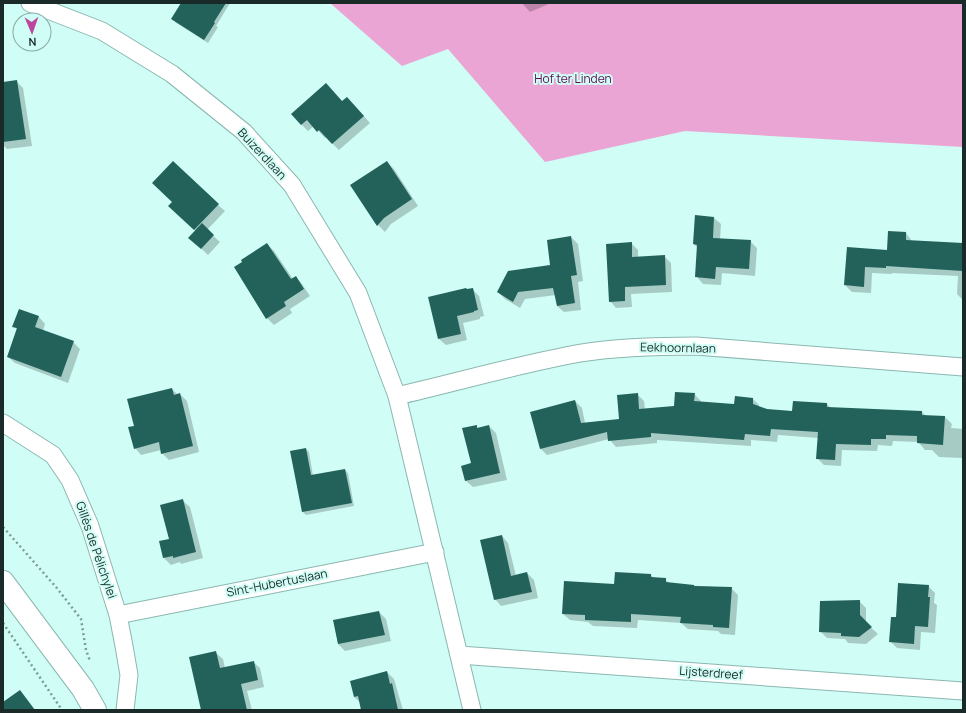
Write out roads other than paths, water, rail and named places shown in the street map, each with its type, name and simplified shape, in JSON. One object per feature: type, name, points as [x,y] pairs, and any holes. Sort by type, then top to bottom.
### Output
[{"type":"main road","points":[[3,582],[83,689],[95,710]]},
{"type":"street","name":"Buizerdlaan","points":[[30,3],[102,31],[172,74],[244,132],[292,185],[358,293],[397,396]]},
{"type":"street","name":"Eekhoornlaan","points":[[397,396],[546,360],[589,352],[658,346],[696,346],[963,367]]},
{"type":"street","points":[[397,396],[472,710]]},
{"type":"street","name":"Gillès de Pélichylei","points":[[3,423],[53,455],[70,480],[90,526],[118,615],[129,675],[125,710]]},
{"type":"street","name":"Sint-Hubertuslaan","points":[[118,615],[435,552]]},
{"type":"street","name":"Lijsterdreef","points":[[459,655],[963,691]]},
{"type":"park label","name":"Hof ter Linden","points":[[573,79]]}]
